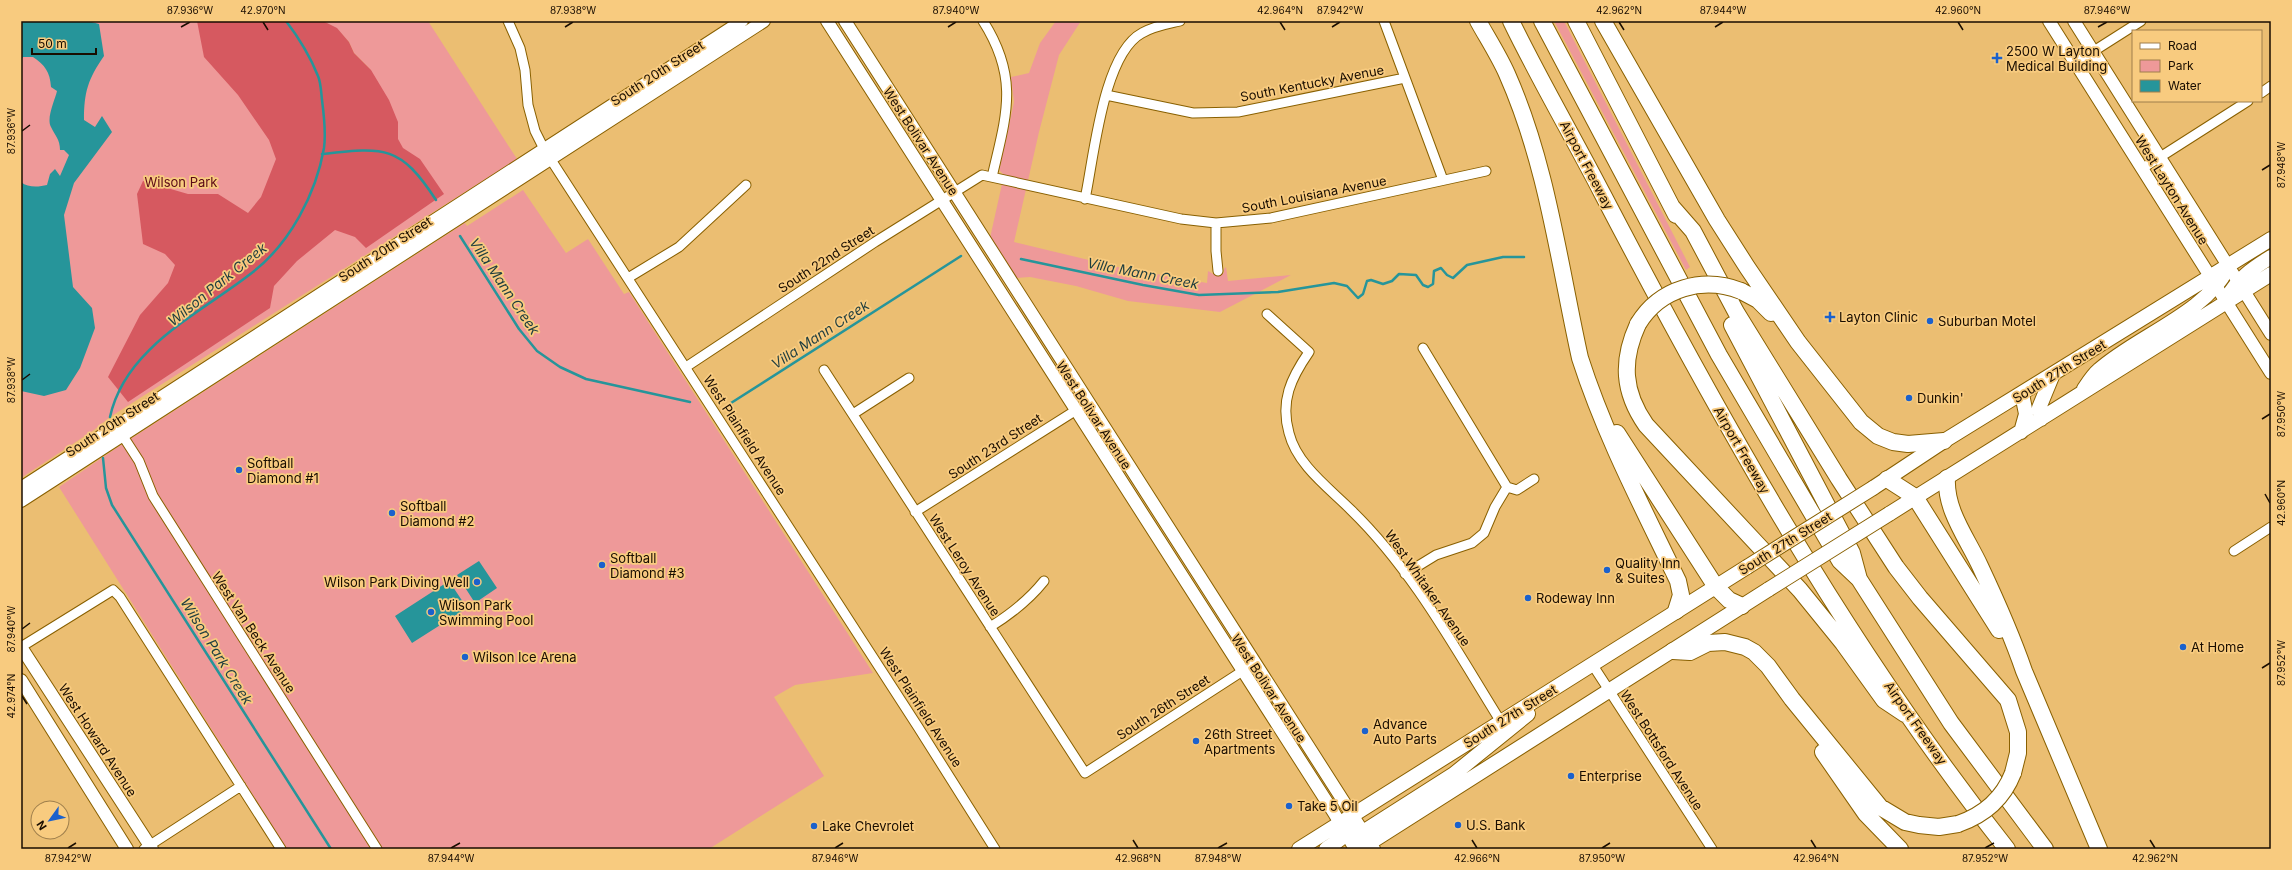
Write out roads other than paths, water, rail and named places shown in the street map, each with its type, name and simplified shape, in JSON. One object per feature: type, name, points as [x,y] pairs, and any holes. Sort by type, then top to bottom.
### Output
[{"type":"highway","points":[[1478,21],[1507,74],[1522,112],[1545,185],[1571,320],[1588,383],[1623,466],[1678,581],[1681,595],[1676,611]]},
{"type":"highway","points":[[1542,21],[1748,407],[1840,561],[1859,579],[1951,723],[2044,849]]},
{"type":"highway","points":[[1576,21],[1852,553],[1859,579]]},
{"type":"highway","points":[[1603,21],[1717,220],[1798,342]]},
{"type":"highway","name":"Airport Freeway","points":[[1512,23],[1666,315],[1733,437],[1799,548],[1911,717],[2007,849]]},
{"type":"highway","points":[[1672,207],[1693,232],[1750,336],[1838,479],[1896,567],[1920,598],[2008,700],[2018,732],[2018,753],[2013,773],[2004,791],[1989,808],[1974,818],[1958,824],[1939,827],[1905,822],[1880,807],[1792,699],[1761,657],[1745,647],[1725,642],[1708,643],[1690,652],[1673,651]]},
{"type":"highway","points":[[1911,717],[1884,700],[1843,643],[1805,596],[1646,425],[1637,412],[1629,391],[1626,367],[1629,348],[1638,324],[1646,312],[1657,302],[1682,288],[1700,284],[1718,284],[1741,291],[1764,305],[1798,342],[1861,422],[1878,436],[1901,443],[1944,441]]},
{"type":"highway","points":[[1588,383],[1604,413],[1716,587],[1729,600],[1742,606]]},
{"type":"highway","points":[[1947,478],[1949,503],[1980,566],[2099,849]]},
{"type":"highway","points":[[1887,479],[1915,497],[2024,671]]},
{"type":"highway","points":[[1792,699],[1798,713],[1854,798],[1876,826],[1900,849]]},
{"type":"main road","points":[[2079,396],[2098,370],[2196,304],[2213,282],[2223,277],[2228,266],[2271,239]]},
{"type":"main road","points":[[1366,843],[1608,690],[1673,651],[1915,497],[2079,396],[2225,302],[2240,286],[2253,268],[2271,256]]},
{"type":"main road","points":[[2240,286],[2271,274]]},
{"type":"main road","name":"South 27th Street","points":[[1352,815],[1873,488],[1944,441],[2053,374],[2213,282]]},
{"type":"main road","points":[[2041,419],[2039,408],[2053,374]]},
{"type":"main road","points":[[2021,432],[2026,414],[2022,394]]},
{"type":"main road","points":[[1366,843],[1462,768],[1568,680]]},
{"type":"main road","points":[[1299,849],[1352,825],[1352,815]]},
{"type":"main road","points":[[1326,849],[1343,829]]},
{"type":"main road","points":[[1355,849],[1357,840],[1366,843]]},
{"type":"street","name":"West Plainfield Avenue","points":[[508,21],[520,48],[525,70],[528,105],[535,131],[547,154],[686,366],[995,849]]},
{"type":"street","name":"South 20th Street","points":[[547,154],[742,21]]},
{"type":"street","name":"South 20th Street","points":[[21,501],[77,459],[115,433],[547,154],[764,21]]},
{"type":"street","name":"West Bolivar Avenue","points":[[827,21],[1355,849]]},
{"type":"street","name":"West Bolivar Avenue","points":[[845,21],[1317,759],[1352,815],[1366,843]]},
{"type":"street","points":[[985,21],[1001,56],[1008,91],[1005,122],[992,177]]},
{"type":"street","points":[[1085,199],[1106,95],[1116,63],[1126,48],[1141,33],[1180,21]]},
{"type":"street","points":[[1384,21],[1443,180]]},
{"type":"street","name":"West Layton Avenue","points":[[2049,21],[2271,373]]},
{"type":"street","name":"West Layton Avenue","points":[[2074,21],[2271,334]]},
{"type":"street","points":[[2075,63],[2141,21]]},
{"type":"street","name":"South Kentucky Avenue","points":[[1106,95],[1193,113],[1238,112],[1405,78]]},
{"type":"street","points":[[2262,92],[2271,86]]},
{"type":"street","points":[[2143,168],[2246,102]]},
{"type":"street","name":"South Louisiana Avenue","points":[[982,175],[1085,199],[1182,219],[1216,223],[1279,216],[1486,171]]},
{"type":"street","name":"South 22nd Street","points":[[686,366],[982,175]]},
{"type":"street","points":[[628,278],[678,247],[746,185]]},
{"type":"street","points":[[1216,223],[1218,271]]},
{"type":"street","name":"West Whitaker Avenue","points":[[1267,314],[1309,352],[1294,376],[1286,396],[1286,418],[1293,444],[1310,470],[1378,538],[1405,574],[1437,620],[1501,722]]},
{"type":"street","points":[[1423,348],[1507,487],[1517,490],[1534,479]]},
{"type":"street","name":"West Leroy Avenue","points":[[824,370],[1085,772]]},
{"type":"street","points":[[853,414],[909,378]]},
{"type":"street","name":"South 23rd Street","points":[[916,512],[1088,402]]},
{"type":"street","name":"West Van Beck Avenue","points":[[115,433],[139,460],[153,496],[377,849]]},
{"type":"street","name":"South 20th Street","points":[[21,488],[77,459]]},
{"type":"street","points":[[1405,574],[1436,555],[1472,543],[1484,533],[1495,507],[1507,487]]},
{"type":"street","points":[[2234,551],[2271,527]]},
{"type":"street","points":[[1160,543],[1173,534]]},
{"type":"street","points":[[990,627],[1017,610],[1031,597],[1044,581]]},
{"type":"street","points":[[21,647],[113,590],[120,597],[281,849]]},
{"type":"street","name":"West Howard Avenue","points":[[21,647],[148,848]]},
{"type":"street","name":"South 26th Street","points":[[1085,772],[1255,663]]},
{"type":"street","name":"West Bottsford Avenue","points":[[1592,664],[1712,849]]},
{"type":"street","points":[[21,680],[127,849]]},
{"type":"street","points":[[1304,767],[1317,759]]},
{"type":"street","points":[[148,848],[241,786]]},
{"type":"water","points":[[21,21],[88,21],[99,24],[104,56],[94,72],[88,86],[85,101],[84,120],[95,127],[102,116],[112,132],[74,183],[64,215],[73,287],[92,308],[95,328],[80,368],[66,390],[44,396],[21,391],[21,182],[37,187],[47,185],[50,174],[55,169],[60,176],[69,155],[64,150],[60,150],[58,140],[50,123],[50,114],[57,91],[51,87],[46,69],[33,57],[23,57],[21,60]]},
{"type":"water","name":"Wilson Park Diving Well","points":[[479,561],[497,588],[475,603],[457,575]]},
{"type":"water","name":"Wilson Park Swimming Pool","points":[[449,581],[467,608],[412,643],[395,616]]},
{"type":"waterway","name":"Wilson Park Creek","points":[[110,417],[118,392],[131,371],[148,351],[189,317],[233,287],[266,260],[279,247],[290,232],[308,200],[315,183],[324,148],[325,136],[321,88],[318,76],[308,54],[286,21]]},
{"type":"waterway","points":[[322,154],[361,150],[389,154],[401,159],[412,169],[436,200]]},
{"type":"waterway","name":"Villa Mann Creek","points":[[460,236],[519,329],[537,351],[560,367],[586,379],[690,402]]},
{"type":"waterway","name":"Villa Mann Creek","points":[[731,403],[961,256]]},
{"type":"waterway","name":"Villa Mann Creek","points":[[1021,259],[1143,285],[1199,295],[1278,292],[1334,283],[1347,286],[1358,298],[1363,294],[1367,281],[1371,280],[1383,284],[1392,281],[1399,274],[1416,275],[1423,285],[1428,287],[1433,284],[1434,271],[1441,268],[1447,275],[1453,278],[1467,265],[1503,257],[1524,257]]},
{"type":"waterway","name":"Wilson Park Creek","points":[[103,458],[106,488],[112,505],[331,849]]},
{"type":"place","name":"2500 W Layton Medical Building","points":[[1997,58]]},
{"type":"place","name":"Layton Clinic","points":[[1830,317]]},
{"type":"place","name":"Suburban Motel","points":[[1930,321]]},
{"type":"place","name":"Dunkin'","points":[[1909,398]]},
{"type":"place","name":"Softball Diamond #1","points":[[239,470]]},
{"type":"place","name":"Softball Diamond #2","points":[[392,513]]},
{"type":"place","name":"Softball Diamond #3","points":[[602,565]]},
{"type":"place","name":"Quality Inn & Suites","points":[[1607,570]]},
{"type":"place","name":"Wilson Park Diving Well","points":[[477,582]]},
{"type":"place","name":"Rodeway Inn","points":[[1528,598]]},
{"type":"place","name":"Wilson Park Swimming Pool","points":[[431,612]]},
{"type":"place","name":"At Home","points":[[2183,647]]},
{"type":"place","name":"Wilson Ice Arena","points":[[465,657]]},
{"type":"place","name":"Advance Auto Parts","points":[[1365,731]]},
{"type":"place","name":"26th Street Apartments","points":[[1196,741]]},
{"type":"place","name":"Enterprise","points":[[1571,776]]},
{"type":"place","name":"Take 5 Oil","points":[[1289,806]]},
{"type":"place","name":"U.S. Bank","points":[[1458,825]]},
{"type":"place","name":"Lake Chevrolet","points":[[814,826]]},
{"type":"park label","name":"Wilson Park","points":[[181,182]]}]
